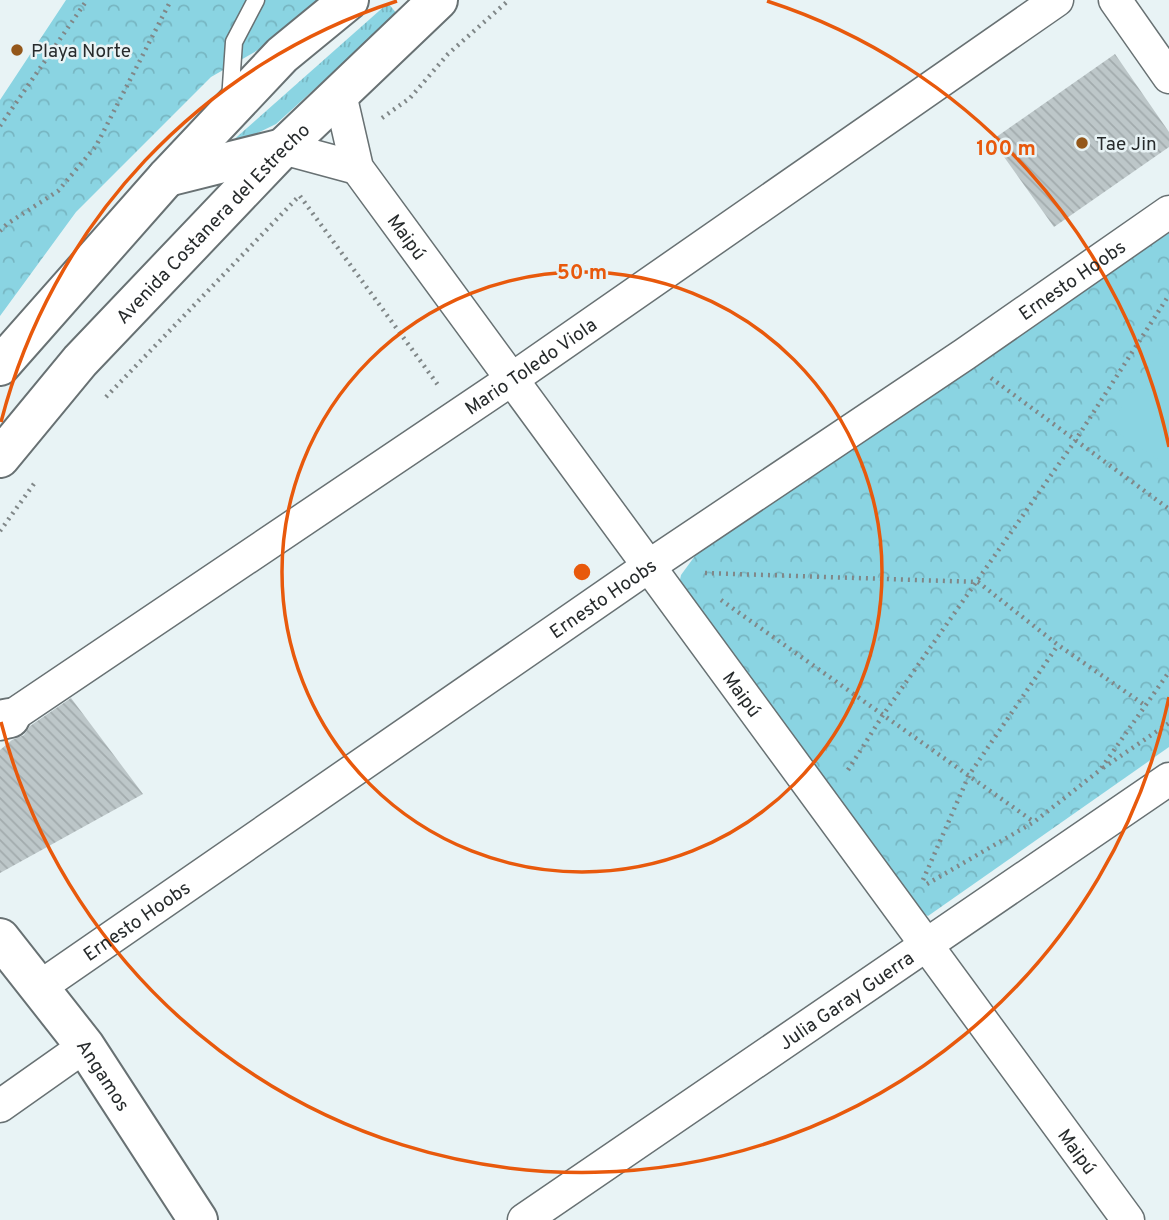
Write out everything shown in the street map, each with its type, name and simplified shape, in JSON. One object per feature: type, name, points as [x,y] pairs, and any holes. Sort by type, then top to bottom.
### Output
[{"type":"main road","points":[[0,366],[167,177],[282,55],[349,0]]},
{"type":"main road","name":"Avenida Costanera del Estrecho","points":[[0,458],[80,361],[284,148],[438,0]]},
{"type":"main road","points":[[167,177],[284,148]]},
{"type":"main road","name":"Angamos","points":[[0,938],[85,1046],[198,1220]]},
{"type":"street","name":"Mario Toledo Viola","points":[[3,721],[512,379],[1057,0]]},
{"type":"street","points":[[1115,0],[1169,77]]},
{"type":"street","name":"Maipú","points":[[340,94],[348,158],[1128,1220]]},
{"type":"street","points":[[284,148],[348,158]]},
{"type":"street","name":"Ernesto Hoobs","points":[[40,987],[649,566],[965,354],[1169,212]]},
{"type":"street","name":"Julia Garay Guerra","points":[[524,1220],[1169,779]]},
{"type":"street","points":[[0,1106],[85,1046]]},
{"type":"lane","points":[[229,112],[234,42],[256,0]]},
{"type":"path","points":[[0,126],[87,0]]},
{"type":"path","points":[[0,231],[58,191],[96,146],[171,0]]},
{"type":"path","points":[[100,403],[300,196],[348,158],[367,129],[410,98],[448,54],[509,0]]},
{"type":"path","points":[[300,196],[440,388]]},
{"type":"path","points":[[848,770],[883,715],[1074,441],[1169,295]]},
{"type":"path","points":[[965,354],[985,373],[1074,441],[1169,509]]},
{"type":"path","points":[[0,531],[40,476]]},
{"type":"path","points":[[707,582],[701,572],[978,582],[1058,645],[1146,706]]},
{"type":"path","points":[[714,591],[721,600],[1034,822]]},
{"type":"path","points":[[1058,645],[969,775],[919,888],[1034,822],[1100,770],[1169,723]]},
{"type":"path","points":[[1100,770],[1169,672]]},
{"type":"green space","points":[[66,0],[318,0],[272,42],[211,77],[76,212],[0,316],[0,100]]},
{"type":"green space","points":[[388,3],[397,14],[276,124],[221,151]]},
{"type":"green space","points":[[1169,232],[1169,747],[928,916],[900,901],[676,598],[681,575],[700,549]]},
{"type":"green space","points":[[1169,337],[1169,467],[1109,426]]},
{"type":"building","name":"Tae Jin","points":[[1115,54],[1169,132],[1169,147],[1054,227],[992,140]]},
{"type":"building","points":[[71,698],[143,794],[0,873],[0,750]]},
{"type":"place","name":"Playa Norte","points":[[17,50]]},
{"type":"place","name":"Tae Jin","points":[[1082,143]]}]
